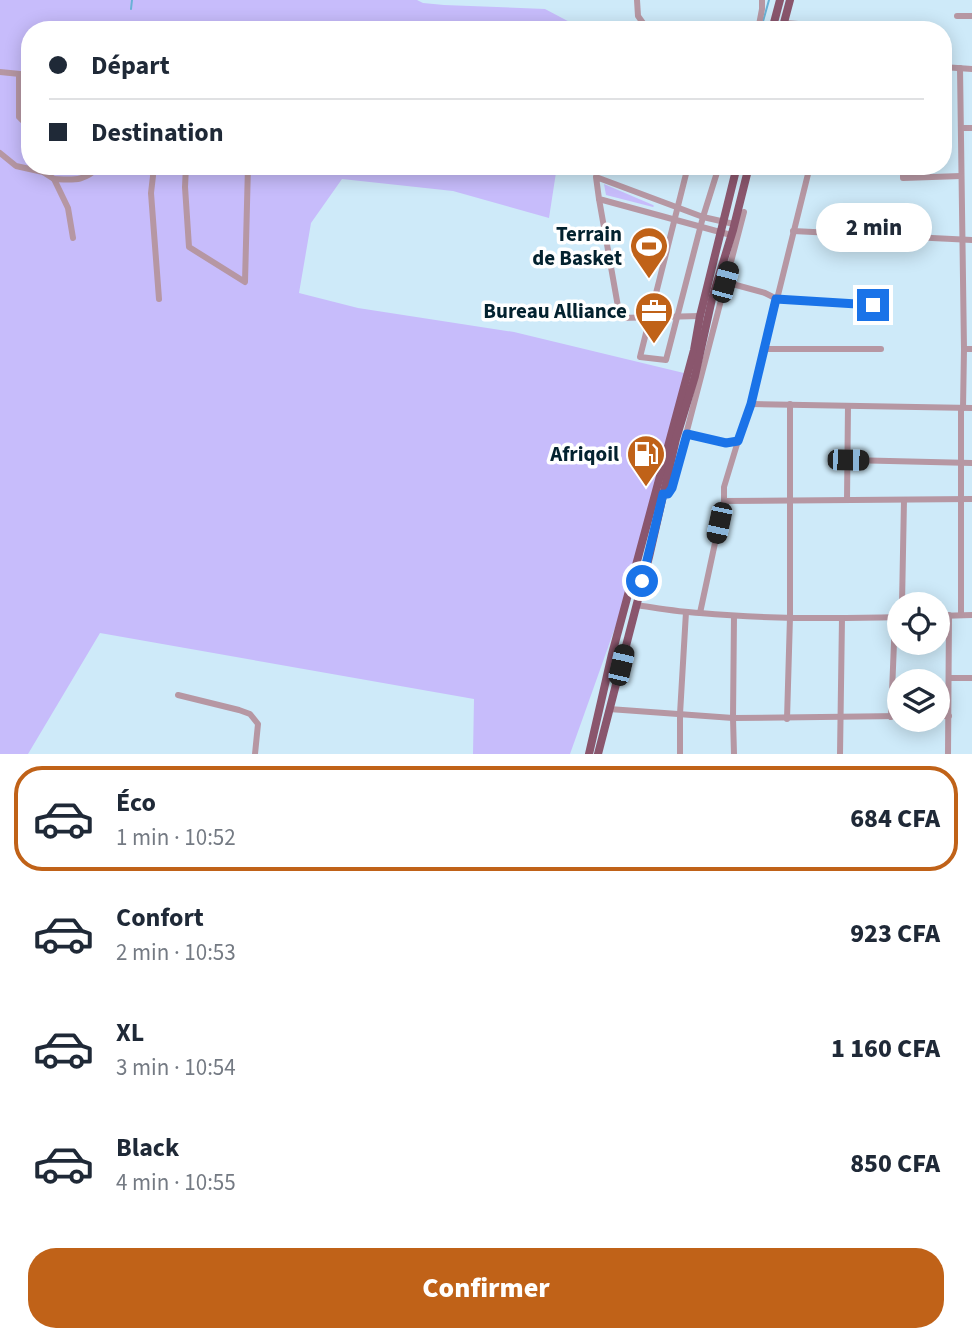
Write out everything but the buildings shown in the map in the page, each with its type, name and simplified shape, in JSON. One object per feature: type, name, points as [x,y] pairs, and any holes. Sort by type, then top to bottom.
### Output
[{"type":"main road","points":[[774,21],[780,0]]},
{"type":"main road","points":[[784,21],[790,0]]},
{"type":"main road","points":[[589,754],[612,654],[694,350],[735,175]]},
{"type":"main road","points":[[598,754],[695,376],[712,299],[747,175]]},
{"type":"street","points":[[637,0],[638,16],[642,21]]},
{"type":"street","points":[[760,21],[762,0]]},
{"type":"street","points":[[957,16],[972,16]]},
{"type":"street","points":[[952,68],[972,69]]},
{"type":"street","points":[[960,68],[968,349],[962,408],[961,615]]},
{"type":"street","points":[[0,72],[19,74],[21,119]]},
{"type":"street","points":[[961,128],[972,128]]},
{"type":"street","points":[[0,153],[21,167]]},
{"type":"street","points":[[48,175],[54,179],[79,180],[88,175]]},
{"type":"street","points":[[153,175],[151,193],[159,299]]},
{"type":"street","points":[[186,175],[189,247],[245,282],[248,175]]},
{"type":"street","points":[[686,175],[640,357],[666,360],[716,175]]},
{"type":"street","points":[[700,613],[724,501],[724,487],[751,404],[808,175]]},
{"type":"street","points":[[903,175],[903,178],[961,176]]},
{"type":"street","points":[[700,316],[620,318],[596,177],[703,217],[734,224]]},
{"type":"street","points":[[54,179],[68,208],[73,238]]},
{"type":"street","points":[[599,199],[731,236]]},
{"type":"street","points":[[663,494],[668,494],[672,488],[744,212]]},
{"type":"street","points":[[793,231],[972,240]]},
{"type":"street","points":[[725,282],[765,293],[776,299],[873,305]]},
{"type":"street","points":[[764,349],[881,349]]},
{"type":"street","points":[[751,404],[972,408]]},
{"type":"street","points":[[787,719],[790,404]]},
{"type":"street","points":[[847,500],[848,405]]},
{"type":"street","points":[[687,434],[726,443],[738,441]]},
{"type":"street","points":[[848,460],[972,463]]},
{"type":"street","points":[[724,501],[972,499]]},
{"type":"street","points":[[902,592],[904,500]]},
{"type":"street","points":[[961,556],[972,556]]},
{"type":"street","points":[[636,605],[734,616],[887,617]]},
{"type":"street","points":[[680,754],[686,612]]},
{"type":"street","points":[[950,615],[972,615]]},
{"type":"street","points":[[734,616],[734,754]]},
{"type":"street","points":[[841,754],[842,618]]},
{"type":"street","points":[[950,678],[972,678]]},
{"type":"street","points":[[178,695],[250,714],[258,724],[255,754]]},
{"type":"street","points":[[609,709],[733,718],[887,717]]},
{"type":"street","points":[[948,754],[949,732]]},
{"type":"shaded area","points":[[0,0],[417,0],[444,5],[545,9],[568,21],[21,21],[21,175],[556,175],[549,218],[453,191],[342,179],[311,223],[299,293],[358,308],[514,332],[688,374],[632,580],[570,754],[473,754],[474,699],[100,633],[28,754],[0,754]]},
{"type":"shaded area","points":[[604,184],[654,206],[606,195]]},
{"type":"waterway","points":[[131,9],[132,0]]},
{"type":"waterway","points":[[763,21],[769,0]]},
{"type":"place","name":"Terrain de Basket","points":[[649,280]]},
{"type":"place","name":"Bureau Alliance","points":[[654,345]]},
{"type":"place","name":"Afriqoil","points":[[646,488]]},
{"type":"route","points":[[642,581],[663,494],[668,494],[672,488],[687,434],[726,443],[738,441],[751,404],[776,299],[873,305]]}]
